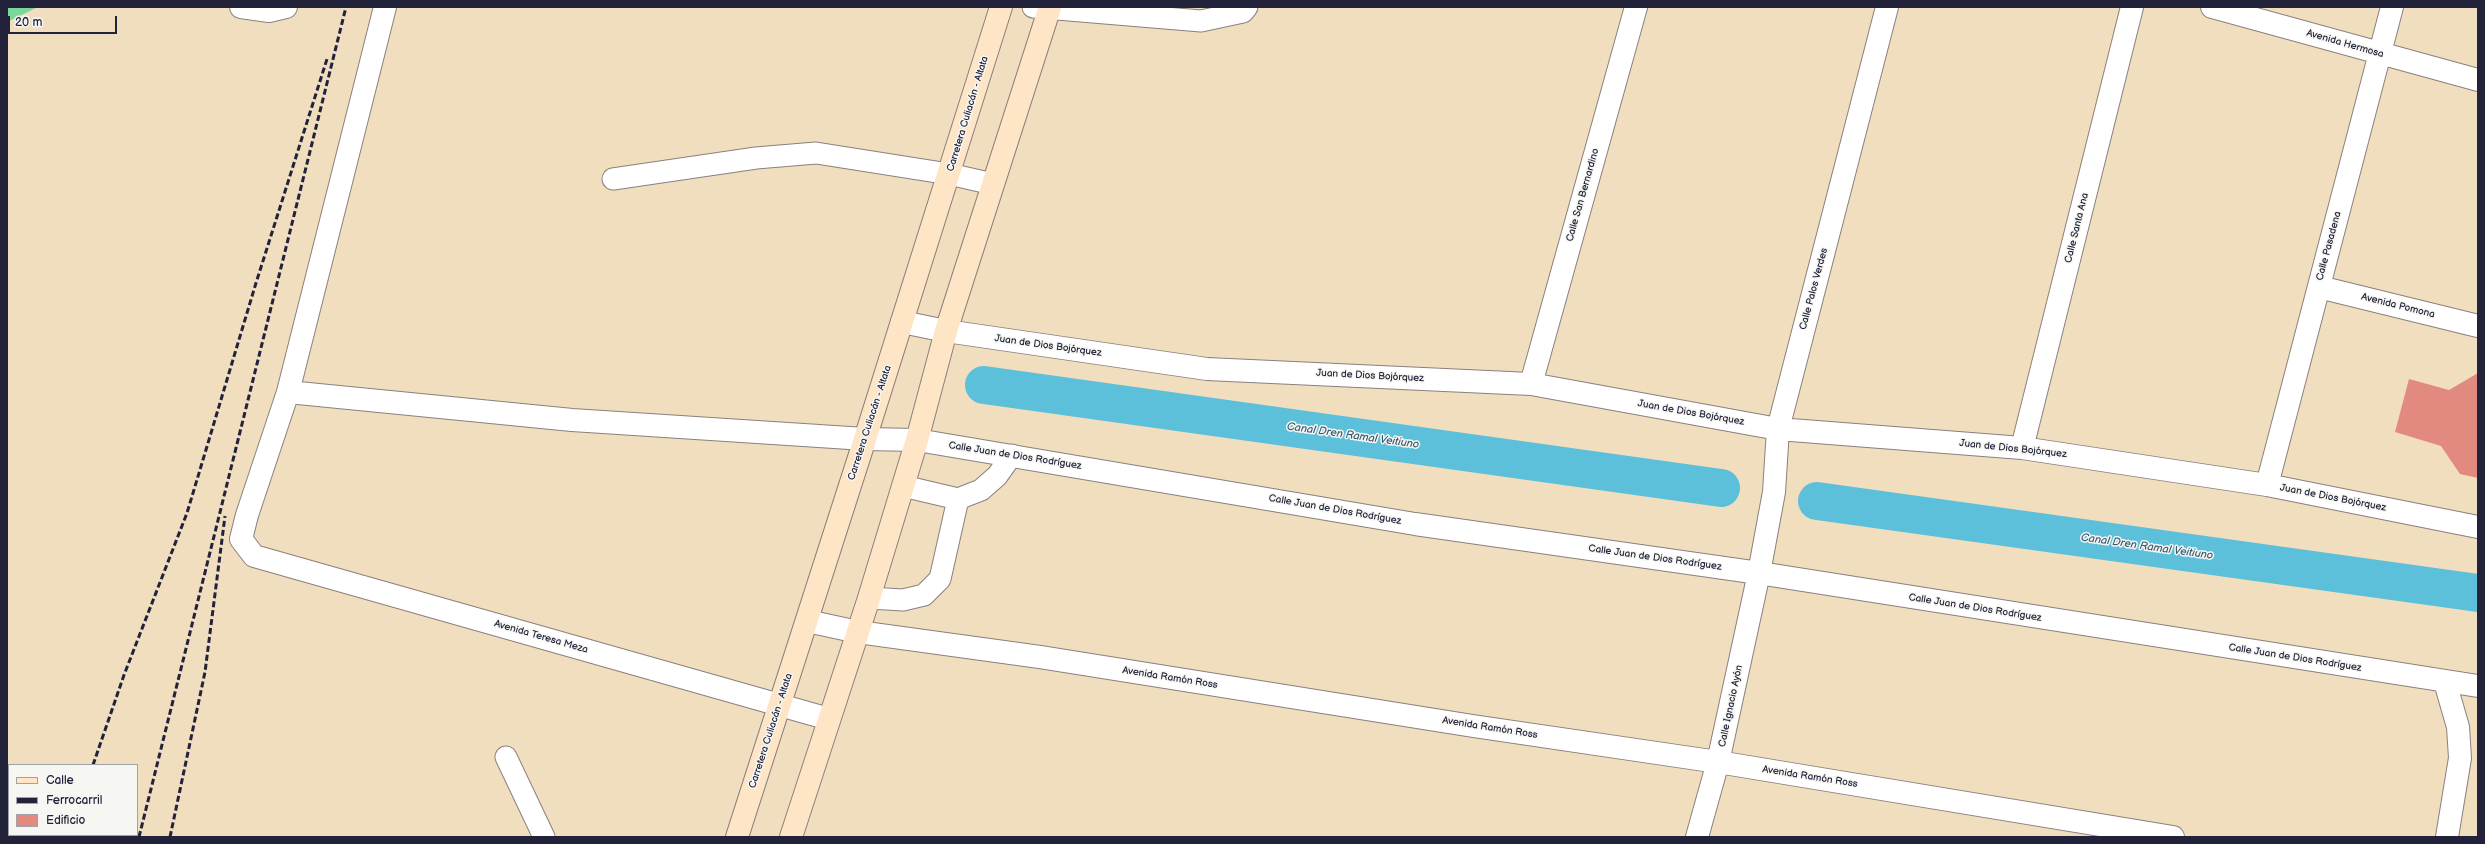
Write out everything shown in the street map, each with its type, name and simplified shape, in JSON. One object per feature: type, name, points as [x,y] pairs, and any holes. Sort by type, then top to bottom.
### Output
[{"type":"main road","name":"Carretera Culiacán - Altata","points":[[736,837],[807,622],[1001,7]]},
{"type":"main road","points":[[792,837],[869,598],[917,440],[946,331],[993,184],[1044,8]]},
{"type":"street","points":[[241,7],[269,11],[285,8]]},
{"type":"street","points":[[288,392],[385,7]]},
{"type":"street","name":"Calle San Bernardino","points":[[1531,384],[1636,7]]},
{"type":"street","name":"Calle Palos Verdes","points":[[1759,573],[1774,492],[1778,429],[1887,7]]},
{"type":"street","name":"Calle Santa Ana","points":[[2022,448],[2132,7]]},
{"type":"street","name":"Avenida Hermosa","points":[[2212,7],[2478,80]]},
{"type":"street","name":"Calle Pasadena","points":[[2267,485],[2392,7]]},
{"type":"street","name":"Avenida Pomona","points":[[2319,287],[2478,326]]},
{"type":"street","name":"Juan de Dios Bojórquez","points":[[902,322],[946,331],[1207,369],[1531,384],[1778,429],[2022,448],[2267,485],[2478,527]]},
{"type":"street","name":"Calle Juan de Dios Rodríguez","points":[[288,392],[572,420],[865,439],[917,440],[1415,524],[1759,573],[2444,682],[2478,686]]},
{"type":"street","name":"Avenida Teresa Meza","points":[[288,392],[246,515],[241,539],[254,556],[829,719]]},
{"type":"street","name":"Calle Ignacio Ayón","points":[[1697,837],[1718,762],[1759,573]]},
{"type":"street","name":"Avenida Ramón Ross","points":[[807,622],[858,632],[1040,657],[1466,725],[1718,762],[2173,837]]},
{"type":"street","points":[[2444,682],[2458,727],[2460,758],[2447,837]]},
{"type":"lane","points":[[1044,8],[1151,11],[1201,21],[1243,12],[1247,7]]},
{"type":"lane","points":[[613,179],[756,158],[816,153],[949,174],[993,184]]},
{"type":"lane","points":[[902,486],[958,499],[981,490],[997,476],[1012,455]]},
{"type":"lane","points":[[869,598],[903,600],[924,595],[940,579],[958,499]]},
{"type":"lane","points":[[506,757],[544,837]]},
{"type":"green space","points":[[7,7],[38,7],[7,22]]},
{"type":"building","points":[[2478,373],[2478,478],[2460,474],[2441,446],[2395,432],[2409,379],[2449,390]]},
{"type":"waterway","name":"Canal Dren Ramal Veitiuno","points":[[984,385],[1721,488]]},
{"type":"waterway","name":"Canal Dren Ramal Veitiuno","points":[[1817,501],[2478,593]]},
{"type":"railway","points":[[139,837],[346,7]]},
{"type":"railway","points":[[93,764],[124,675],[187,513],[256,283],[327,59]]},
{"type":"railway","points":[[170,837],[205,672],[225,516]]}]
